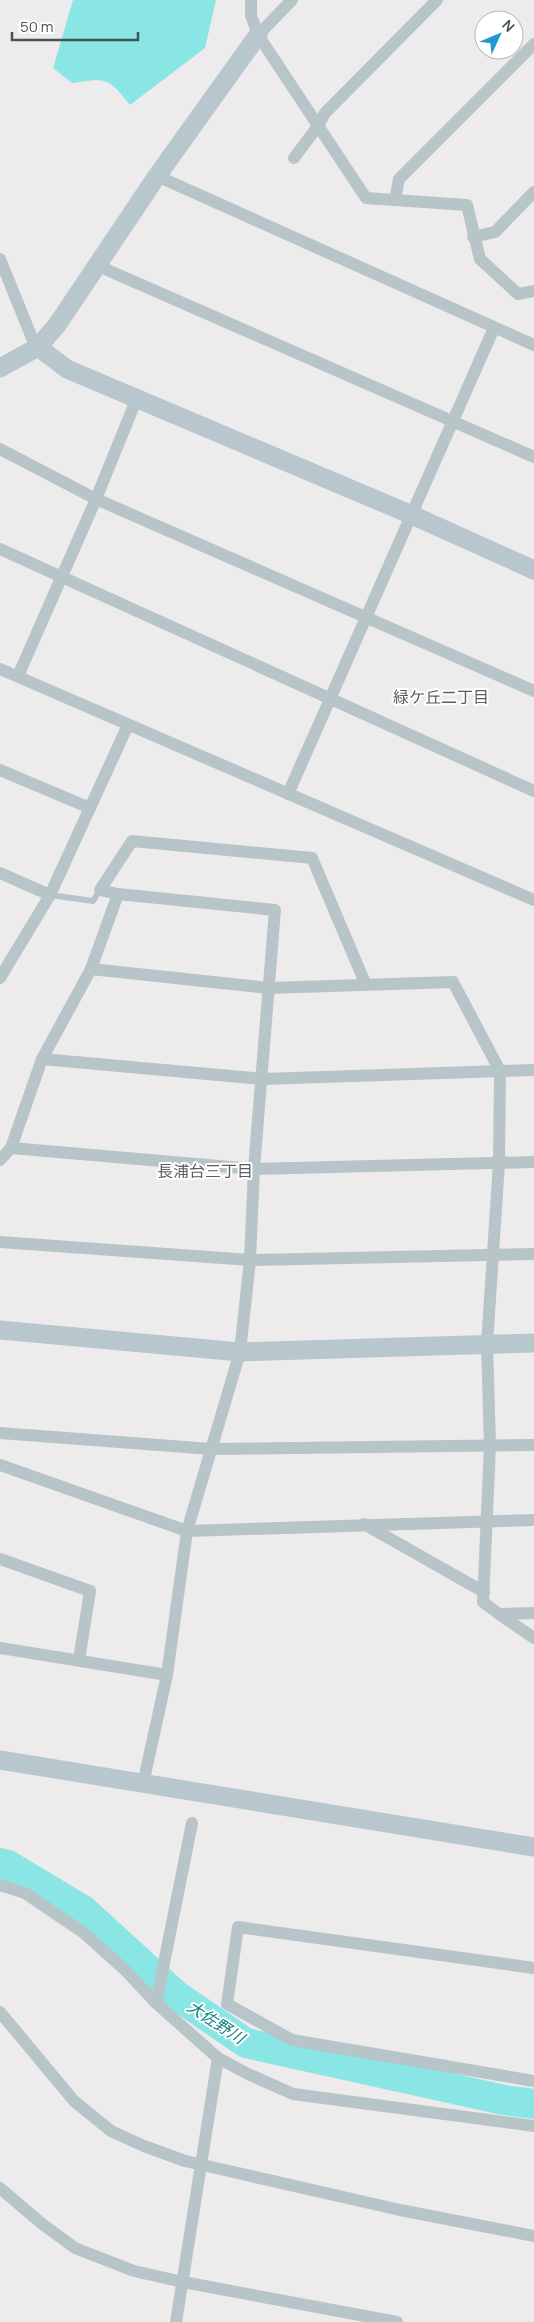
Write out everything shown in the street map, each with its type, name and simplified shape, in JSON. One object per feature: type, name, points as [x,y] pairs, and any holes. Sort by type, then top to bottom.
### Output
[{"type":"street","points":[[251,0],[251,15],[258,35],[366,198],[466,205],[480,259],[518,294],[534,291]]},
{"type":"street","points":[[0,368],[38,347],[57,325],[157,176],[258,35],[292,0]]},
{"type":"street","points":[[294,158],[325,114],[437,0]]},
{"type":"street","points":[[395,200],[399,179],[534,44]]},
{"type":"street","points":[[157,176],[534,345]]},
{"type":"street","points":[[473,237],[496,232],[534,192]]},
{"type":"street","points":[[0,259],[3,275],[38,347],[67,368],[412,515],[534,570]]},
{"type":"street","points":[[96,265],[534,457]]},
{"type":"street","points":[[288,794],[494,328]]},
{"type":"street","points":[[18,676],[96,499],[137,398]]},
{"type":"street","points":[[0,449],[96,499],[534,691]]},
{"type":"street","points":[[0,549],[534,791]]},
{"type":"street","points":[[0,668],[534,900]]},
{"type":"street","points":[[2,972],[50,895],[128,724]]},
{"type":"street","points":[[0,770],[90,808]]},
{"type":"street","points":[[143,1784],[167,1675],[187,1531],[240,1352],[250,1260],[254,1170],[263,1079],[275,910],[118,894],[100,890],[132,841],[312,858],[366,985]]},
{"type":"street","points":[[0,873],[50,895]]},
{"type":"street","points":[[0,1160],[11,1148],[42,1059],[92,969],[118,894]]},
{"type":"street","points":[[92,969],[269,988],[452,982],[500,1071],[499,1163],[487,1344],[490,1446],[484,1602],[534,1638]]},
{"type":"street","points":[[42,1059],[263,1079],[534,1070]]},
{"type":"street","points":[[11,1148],[254,1170],[534,1162]]},
{"type":"street","points":[[0,1242],[250,1260],[534,1254]]},
{"type":"street","points":[[0,1330],[240,1352],[534,1343]]},
{"type":"street","points":[[0,1433],[211,1449],[534,1444]]},
{"type":"street","points":[[0,1465],[187,1531],[486,1520],[534,1520]]},
{"type":"street","points":[[364,1524],[484,1592]]},
{"type":"street","points":[[0,1559],[90,1591],[79,1660]]},
{"type":"street","points":[[499,1614],[534,1613]]},
{"type":"street","points":[[0,1648],[167,1675]]},
{"type":"street","points":[[0,1760],[534,1847]]},
{"type":"street","points":[[156,2003],[192,1823]]},
{"type":"street","points":[[0,1885],[25,1893],[84,1933],[125,1970],[156,2003],[218,2058],[293,2094],[534,2126]]},
{"type":"street","points":[[534,1968],[238,1927],[227,2004],[292,2040],[534,2082]]},
{"type":"street","points":[[0,2013],[74,2100],[111,2131],[144,2146],[202,2165],[400,2210],[534,2236]]},
{"type":"street","points":[[176,2322],[218,2058]]},
{"type":"street","points":[[0,2188],[41,2223],[75,2248],[134,2271],[397,2322]]},
{"type":"lane","points":[[50,895],[93,901],[100,890]]},
{"type":"water","points":[[73,0],[216,0],[205,48],[130,105],[111,84],[100,80],[72,83],[53,68]]},
{"type":"waterway","name":"大佐野川","points":[[0,1863],[8,1865],[83,1910],[176,1995],[246,2043],[504,2100],[534,2104]]},
{"type":"district","name":"緑ケ丘二丁目","points":[[441,697]]},
{"type":"district","name":"長浦台三丁目","points":[[205,1171]]}]
